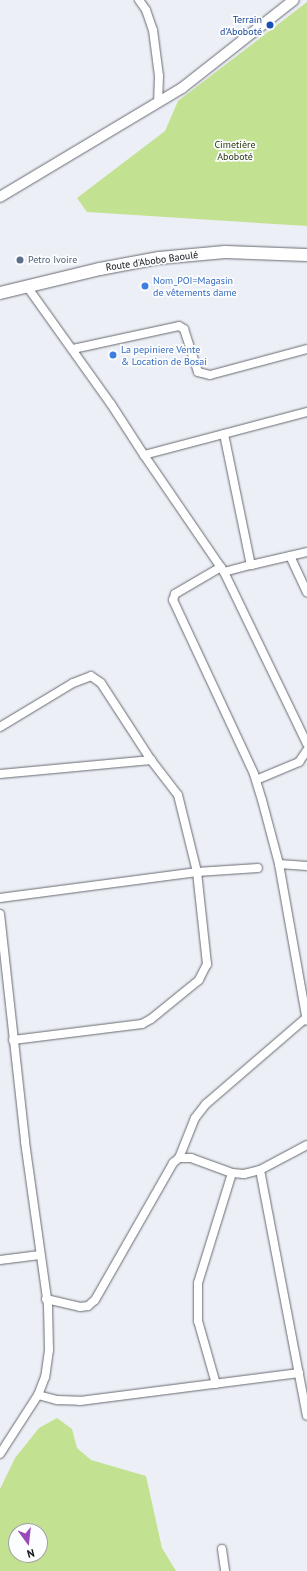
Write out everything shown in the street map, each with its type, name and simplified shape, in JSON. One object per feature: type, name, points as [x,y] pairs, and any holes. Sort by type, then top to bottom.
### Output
[{"type":"main road","name":"Route d'Abobo Baoulé","points":[[0,292],[26,285],[159,258],[225,252],[307,255]]},
{"type":"street","points":[[139,0],[146,10],[153,30],[159,76],[158,101]]},
{"type":"street","points":[[0,197],[182,88],[294,0]]},
{"type":"street","points":[[26,285],[73,349],[222,569],[307,744]]},
{"type":"street","points":[[73,349],[179,326],[184,329],[198,372],[210,375],[307,349]]},
{"type":"street","points":[[144,455],[307,412]]},
{"type":"street","points":[[224,434],[251,565]]},
{"type":"street","points":[[179,1158],[195,1118],[206,1104],[307,1020],[279,864],[256,780],[173,600],[175,594],[222,569],[251,565],[307,552]]},
{"type":"street","points":[[290,556],[307,592]]},
{"type":"street","points":[[0,727],[73,683],[91,676],[101,683],[151,760],[178,795],[197,872],[207,964],[199,980],[142,1024],[12,1040]]},
{"type":"street","points":[[256,780],[299,762],[307,750]]},
{"type":"street","points":[[0,774],[151,760]]},
{"type":"street","points":[[279,864],[307,866]]},
{"type":"street","points":[[0,898],[197,872],[258,868]]},
{"type":"street","points":[[0,914],[12,1040],[46,1299],[49,1350],[45,1377],[38,1395],[0,1454]]},
{"type":"street","points":[[46,1299],[80,1307],[95,1300],[173,1162],[179,1158],[191,1158],[232,1173],[244,1174],[260,1170],[307,1144]]},
{"type":"street","points":[[260,1170],[307,1416]]},
{"type":"street","points":[[216,1384],[198,1321],[198,1282],[232,1173]]},
{"type":"street","points":[[0,1260],[40,1255]]},
{"type":"street","points":[[38,1395],[57,1400],[80,1401],[299,1373]]},
{"type":"street","points":[[222,1549],[225,1571]]},
{"type":"green space","name":"Cimetière Aboboté","points":[[307,2],[307,226],[87,212],[77,198],[165,131],[178,101]]},
{"type":"green space","points":[[57,1418],[72,1429],[77,1448],[91,1460],[146,1476],[162,1548],[176,1571],[0,1571],[0,1489],[15,1458],[39,1428]]},
{"type":"place","name":"Terrain d'Aboboté","points":[[270,25]]},
{"type":"place","name":"Petro Ivoire","points":[[20,260]]},
{"type":"place","name":"Nom_POI=Magasin de vêtements dame","points":[[145,286]]},
{"type":"place","name":"La pepiniere Vente & Location de Bosai","points":[[113,355]]}]
